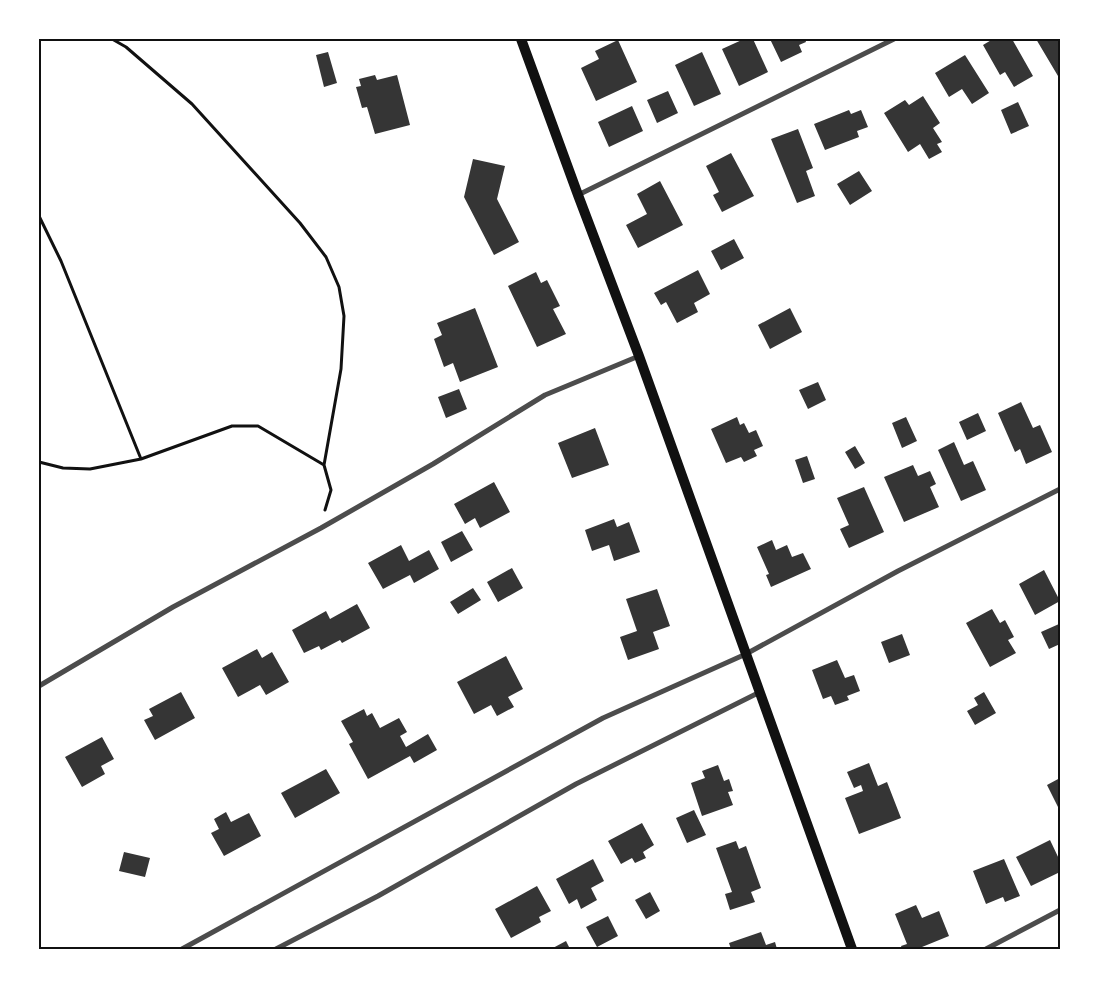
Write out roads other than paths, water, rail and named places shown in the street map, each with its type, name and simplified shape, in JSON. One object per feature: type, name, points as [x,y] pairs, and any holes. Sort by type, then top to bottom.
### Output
[{"type":"main road","points":[[522,39],[761,692],[852,949]]},
{"type":"street","points":[[578,195],[894,39]]},
{"type":"street","points":[[39,686],[173,607],[321,528],[433,464],[545,395],[639,356]]},
{"type":"street","points":[[182,949],[603,718],[746,654],[898,571],[1060,489]]},
{"type":"street","points":[[276,949],[378,896],[576,784],[761,692]]},
{"type":"street","points":[[986,949],[1060,910]]}]
